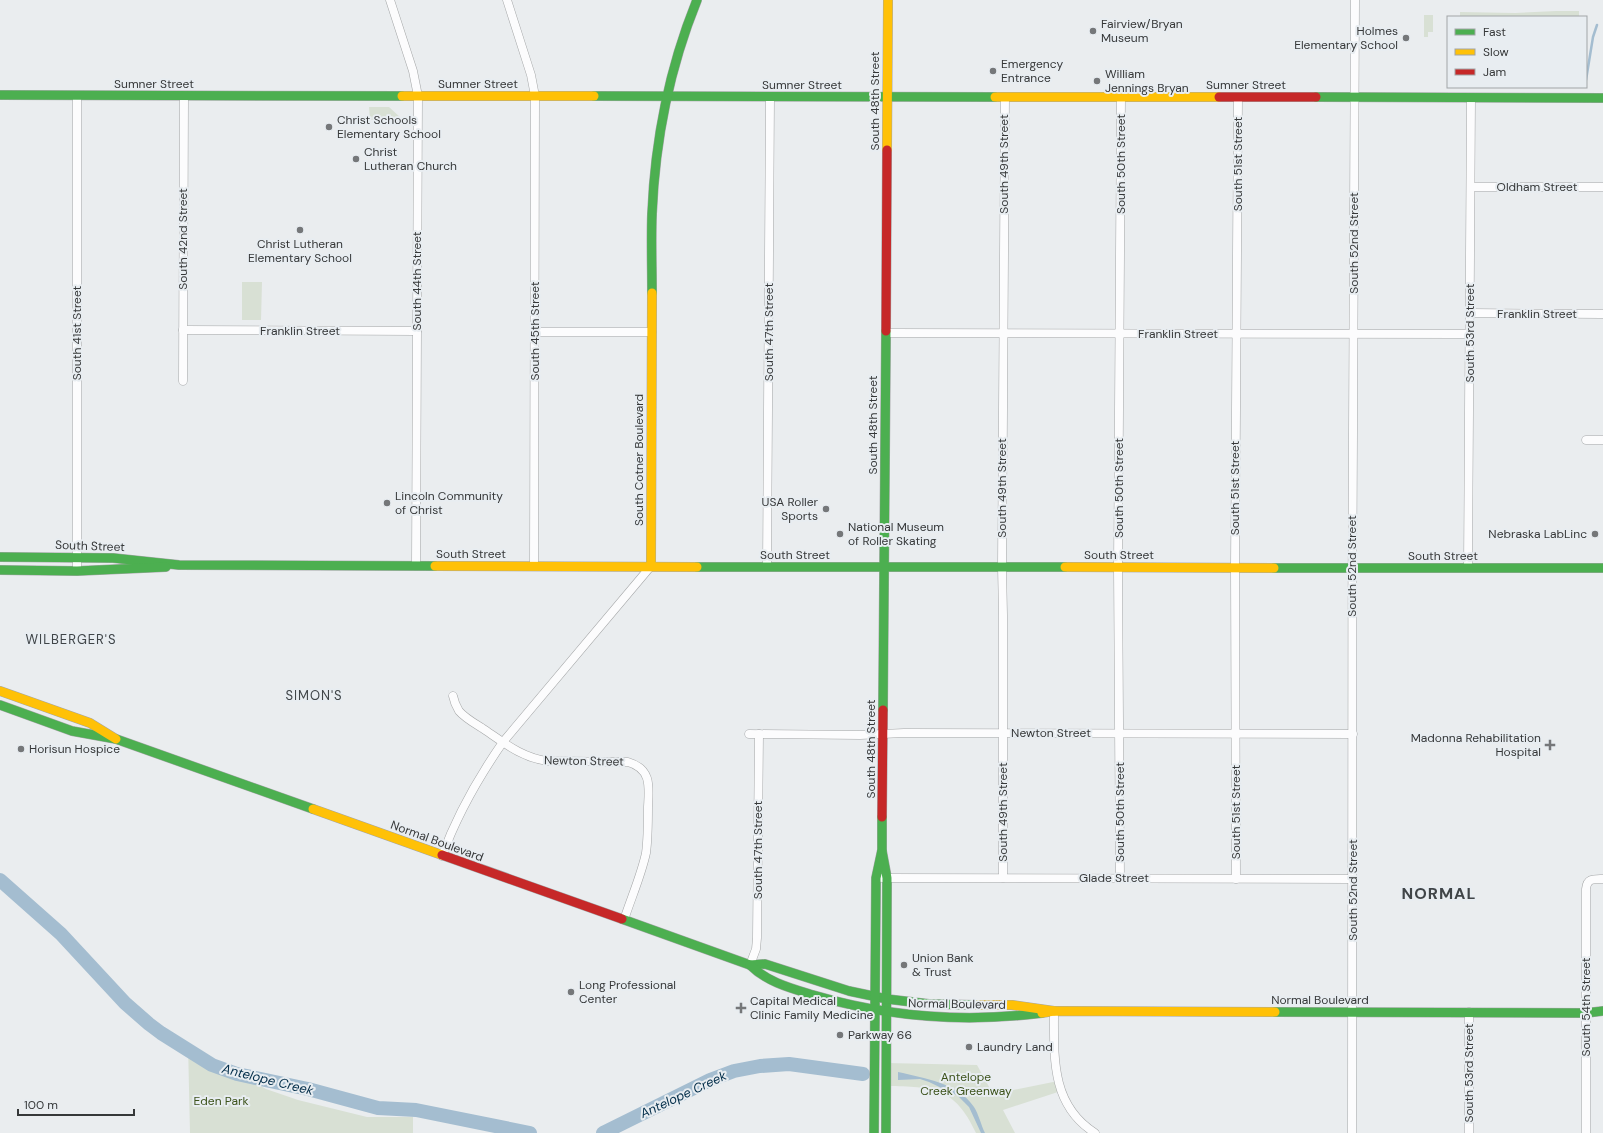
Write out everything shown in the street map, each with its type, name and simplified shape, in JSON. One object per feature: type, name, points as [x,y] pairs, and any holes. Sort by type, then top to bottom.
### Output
[{"type":"main road","name":"South Cotner Boulevard","points":[[651,566],[653,185],[657,145],[666,96],[676,54],[696,0]]},
{"type":"main road","name":"South 48th Street","points":[[874,1133],[876,878],[882,850],[888,0]]},
{"type":"main road","name":"Sumner Street","points":[[0,95],[1603,98]]},
{"type":"main road","name":"South Street","points":[[0,557],[76,557],[151,561],[179,565],[1603,568]]},
{"type":"main road","name":"South Street","points":[[0,570],[159,568],[179,565]]},
{"type":"main road","name":"Normal Boulevard","points":[[0,691],[90,723],[116,739],[750,965],[765,964],[831,986],[876,997],[929,1004],[1012,1005],[1054,1011],[1469,1012],[1586,1013],[1603,1015]]},
{"type":"main road","name":"Normal Boulevard","points":[[0,705],[80,734],[116,739]]},
{"type":"main road","name":"South 48th Street","points":[[882,850],[888,878],[886,1133]]},
{"type":"main road","name":"Normal Boulevard","points":[[750,965],[757,973],[767,979],[822,999],[887,1014],[926,1018],[959,1019],[1010,1018],[1054,1011]]},
{"type":"main road","name":"Normal Boulevard","points":[[1586,1013],[1603,1011]]},
{"type":"street","name":"South 44th Street","points":[[390,0],[413,71],[418,96],[416,566]]},
{"type":"street","name":"South 52nd Street","points":[[1352,1133],[1352,568],[1355,0]]},
{"type":"street","name":"South 45th Street","points":[[510,1],[531,75],[535,96],[534,566]]},
{"type":"street","name":"South 41st Street","points":[[77,96],[77,570]]},
{"type":"street","name":"South 42nd Street","points":[[183,381],[184,96]]},
{"type":"street","name":"South 47th Street","points":[[767,566],[770,96]]},
{"type":"street","name":"South 49th Street","points":[[1003,878],[1002,567],[1004,97]]},
{"type":"street","name":"South 50th Street","points":[[1120,878],[1118,567],[1121,97]]},
{"type":"street","name":"South 51st Street","points":[[1236,879],[1235,567],[1238,97]]},
{"type":"street","name":"South 53rd Street","points":[[1468,568],[1472,98]]},
{"type":"street","name":"Oldham Street","points":[[1471,187],[1603,187]]},
{"type":"street","name":"Franklin Street","points":[[1470,313],[1603,314]]},
{"type":"street","name":"Franklin Street","points":[[183,330],[417,331]]},
{"type":"street","points":[[535,332],[652,332]]},
{"type":"street","name":"Franklin Street","points":[[886,333],[1470,334]]},
{"type":"street","points":[[1586,440],[1603,440]]},
{"type":"street","points":[[442,856],[448,839],[467,800],[502,742],[651,566]]},
{"type":"street","name":"Newton Street","points":[[453,696],[455,704],[463,714],[518,753],[536,760],[568,762],[624,761],[636,764],[644,771],[647,776],[648,789],[647,844],[640,873],[624,920]]},
{"type":"street","name":"Newton Street","points":[[749,734],[1353,734]]},
{"type":"street","name":"South 47th Street","points":[[750,965],[756,949],[757,938],[759,734]]},
{"type":"street","name":"Glade Street","points":[[876,878],[1353,879]]},
{"type":"street","name":"South 54th Street","points":[[1586,1133],[1586,889],[1588,881],[1593,879],[1603,879]]},
{"type":"street","points":[[1054,1011],[1055,1066],[1061,1091],[1072,1112],[1080,1122],[1095,1133]]},
{"type":"street","name":"South 53rd Street","points":[[1469,1012],[1469,1133]]},
{"type":"green space","points":[[1579,11],[1579,16],[1460,16],[1460,12],[1515,13]]},
{"type":"green space","points":[[1424,15],[1433,15],[1433,32],[1428,32],[1428,37],[1424,37]]},
{"type":"green space","points":[[369,107],[389,107],[401,118],[401,124],[394,124],[394,120],[370,120]]},
{"type":"green space","points":[[242,282],[262,282],[261,320],[242,320]]},
{"type":"green space","name":"Eden Park","points":[[188,1044],[222,1066],[266,1089],[298,1100],[367,1117],[413,1117],[413,1133],[190,1133]]},
{"type":"green space","name":"Antelope Creek Greenway","points":[[887,1063],[977,1065],[993,1094],[1058,1081],[1061,1091],[1003,1110],[1015,1133],[976,1133],[960,1106],[951,1098],[930,1089],[887,1086]]},
{"type":"water","points":[[898,1072],[929,1079],[959,1092],[974,1107],[985,1133],[981,1133],[969,1107],[958,1096],[920,1079],[898,1080]]},
{"type":"waterway","points":[[1587,74],[1593,37],[1597,25]]},
{"type":"waterway","name":"Antelope Creek","points":[[0,880],[61,934],[125,1003],[149,1024],[212,1065],[237,1074],[308,1089],[378,1108],[416,1110],[530,1133]]},
{"type":"waterway","name":"Antelope Creek","points":[[603,1133],[710,1080],[734,1071],[760,1066],[789,1064],[863,1074]]},
{"type":"traffic: fast","points":[[652,293],[652,214],[656,159],[660,132],[671,79],[687,26],[697,0]]},
{"type":"traffic: fast","points":[[0,95],[402,96]]},
{"type":"traffic: fast","points":[[594,96],[995,97]]},
{"type":"traffic: fast","points":[[1316,97],[1603,98]]},
{"type":"traffic: fast","points":[[883,710],[886,331]]},
{"type":"traffic: fast","points":[[0,557],[113,558],[179,565],[435,566]]},
{"type":"traffic: fast","points":[[0,570],[77,571],[166,567]]},
{"type":"traffic: fast","points":[[697,567],[1065,567]]},
{"type":"traffic: fast","points":[[1274,568],[1603,568]]},
{"type":"traffic: fast","points":[[0,705],[72,731],[116,739],[313,809]]},
{"type":"traffic: fast","points":[[874,1133],[876,878],[882,850],[882,817]]},
{"type":"traffic: fast","points":[[882,851],[887,878],[886,1133]]},
{"type":"traffic: fast","points":[[622,919],[750,965],[765,964],[849,991],[887,999],[929,1004],[975,1005]]},
{"type":"traffic: fast","points":[[750,965],[764,976],[787,987],[841,1002],[898,1013],[955,1018],[984,1018],[1042,1013]]},
{"type":"traffic: fast","points":[[1275,1012],[1586,1013],[1603,1011]]},
{"type":"traffic: slow","points":[[887,150],[888,0]]},
{"type":"traffic: slow","points":[[402,96],[594,96]]},
{"type":"traffic: slow","points":[[995,97],[1219,97]]},
{"type":"traffic: slow","points":[[651,566],[652,293]]},
{"type":"traffic: slow","points":[[435,566],[697,567]]},
{"type":"traffic: slow","points":[[1065,567],[1274,568]]},
{"type":"traffic: slow","points":[[0,691],[90,723],[116,739]]},
{"type":"traffic: slow","points":[[313,809],[442,855]]},
{"type":"traffic: slow","points":[[975,1005],[1012,1005],[1054,1011]]},
{"type":"traffic: slow","points":[[1042,1013],[1054,1011],[1275,1012]]},
{"type":"traffic: jam","points":[[1219,97],[1316,97]]},
{"type":"traffic: jam","points":[[886,331],[887,150]]},
{"type":"traffic: jam","points":[[882,817],[883,710]]},
{"type":"traffic: jam","points":[[442,855],[622,919]]},
{"type":"place","name":"Fairview/Bryan Museum","points":[[1093,31]]},
{"type":"place","name":"Holmes Elementary School","points":[[1406,38]]},
{"type":"place","name":"Emergency Entrance","points":[[993,71]]},
{"type":"place","name":"William Jennings Bryan","points":[[1097,81]]},
{"type":"place","name":"Christ Schools Elementary School","points":[[329,127]]},
{"type":"place","name":"Christ Lutheran Church","points":[[356,159]]},
{"type":"place","name":"Christ Lutheran Elementary School","points":[[300,230]]},
{"type":"place","name":"Lincoln Community of Christ","points":[[387,503]]},
{"type":"place","name":"USA Roller Sports","points":[[826,509]]},
{"type":"place","name":"National Museum of Roller Skating","points":[[840,534]]},
{"type":"place","name":"Nebraska LabLinc","points":[[1595,534]]},
{"type":"place","name":"Madonna Rehabilitation Hospital","points":[[1550,745]]},
{"type":"place","name":"Horisun Hospice","points":[[21,749]]},
{"type":"place","name":"Union Bank & Trust","points":[[904,965]]},
{"type":"place","name":"Long Professional Center","points":[[571,992]]},
{"type":"place","name":"Capital Medical Clinic Family Medicine","points":[[741,1008]]},
{"type":"place","name":"Parkway 66","points":[[840,1035]]},
{"type":"place","name":"Laundry Land","points":[[969,1047]]},
{"type":"district","name":"WILBERGER'S","points":[[71,639]]},
{"type":"district","name":"SIMON'S","points":[[314,695]]},
{"type":"district","name":"NORMAL","points":[[1439,893]]}]
